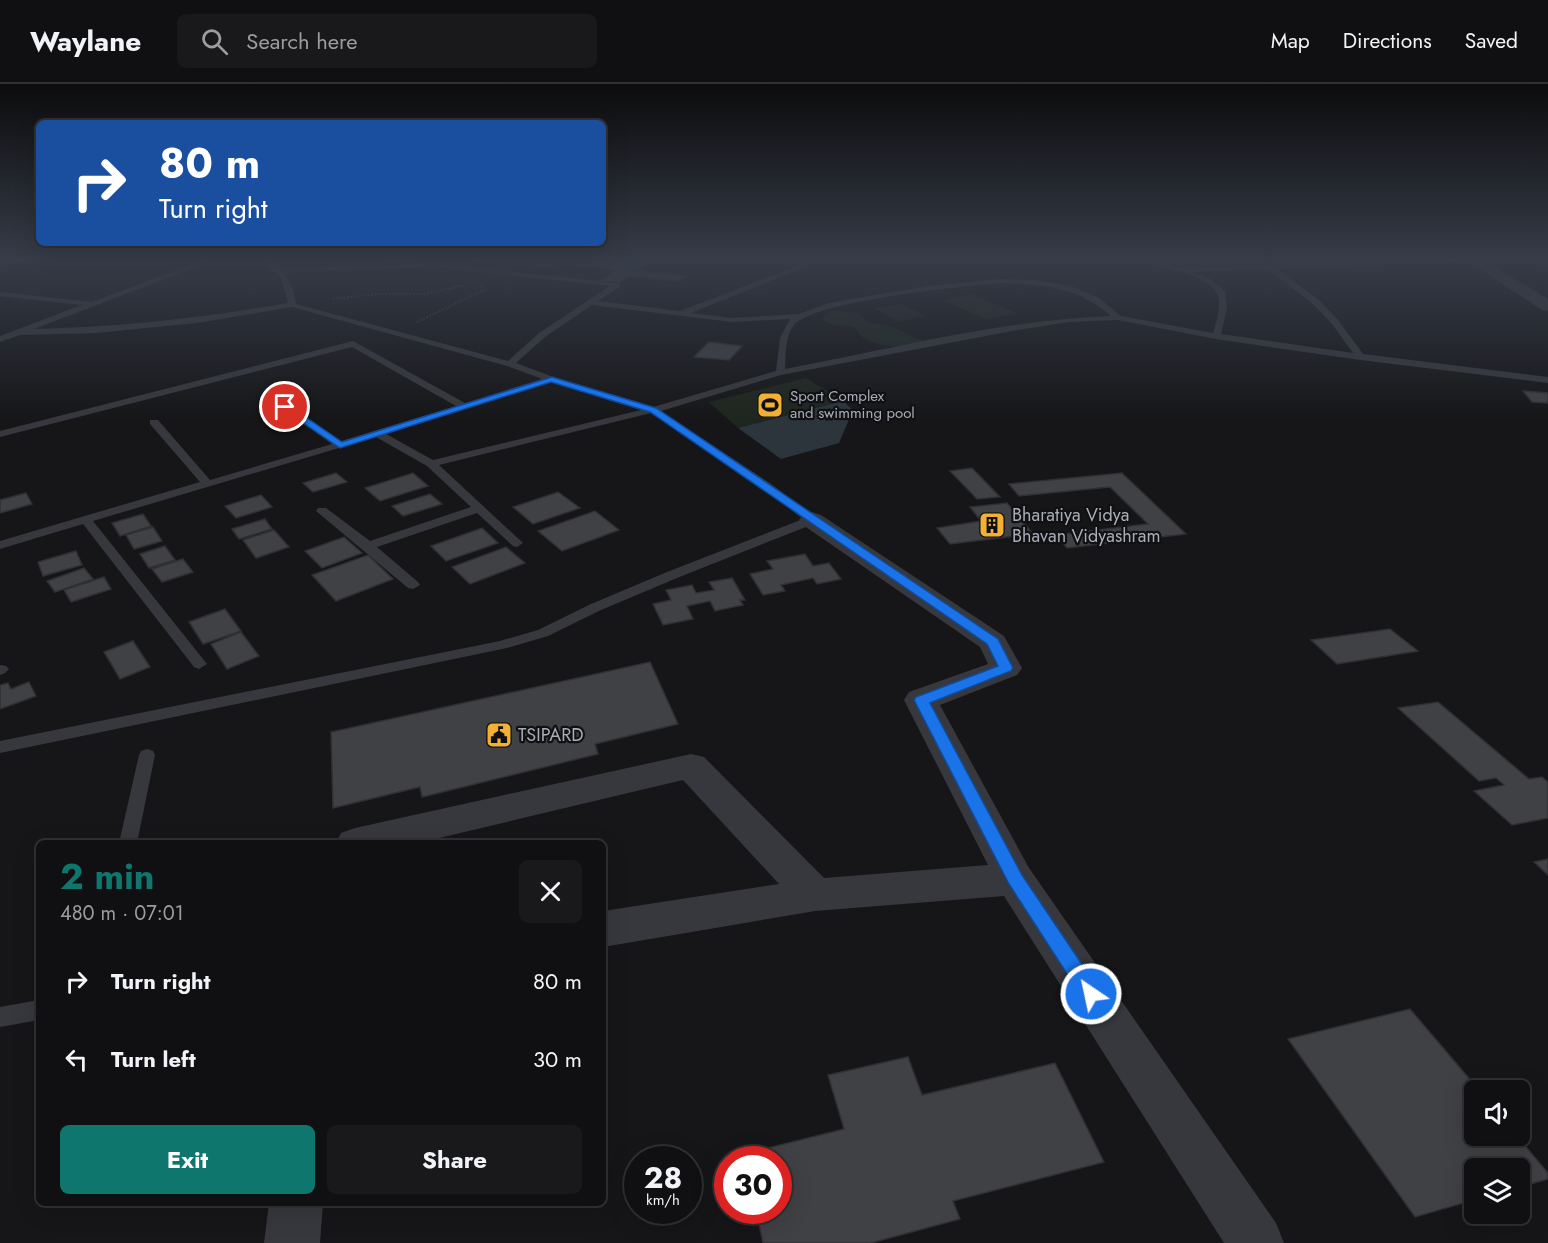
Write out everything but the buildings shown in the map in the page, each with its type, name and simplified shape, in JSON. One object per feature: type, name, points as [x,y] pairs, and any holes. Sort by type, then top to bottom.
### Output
[{"type":"street","points":[[812,520],[993,642],[1006,668],[921,700],[1015,879],[1256,1243]]},
{"type":"street","points":[[368,840],[691,766],[815,895]]},
{"type":"street","points":[[606,929],[815,895],[1015,879]]},
{"type":"street","points":[[292,1243],[296,1206]]},
{"type":"lane","points":[[0,339],[70,313]]},
{"type":"lane","points":[[19,332],[96,330],[197,321],[244,313]]},
{"type":"lane","points":[[323,313],[510,364],[577,389],[653,410],[767,486],[812,520]]},
{"type":"lane","points":[[510,364],[542,335],[576,313]]},
{"type":"lane","points":[[673,313],[732,320],[801,316],[811,313]]},
{"type":"lane","points":[[1113,313],[1118,318]]},
{"type":"lane","points":[[1216,336],[1223,313]]},
{"type":"lane","points":[[1327,313],[1360,357]]},
{"type":"lane","points":[[780,373],[787,328],[801,316]]},
{"type":"lane","points":[[431,464],[653,410],[780,373],[1012,328],[1070,320],[1118,318],[1216,336],[1360,357],[1548,380]]},
{"type":"lane","points":[[0,434],[352,344],[465,407]]},
{"type":"lane","points":[[0,545],[378,434],[552,380]]},
{"type":"lane","points":[[267,394],[340,445]]},
{"type":"lane","points":[[154,422],[208,484]]},
{"type":"lane","points":[[378,434],[431,464],[517,543]]},
{"type":"lane","points":[[368,546],[480,508]]},
{"type":"lane","points":[[322,511],[368,546],[413,585]]},
{"type":"lane","points":[[86,520],[199,664]]},
{"type":"lane","points":[[0,747],[232,698],[502,645],[543,633],[662,580],[812,520]]},
{"type":"lane","points":[[129,840],[147,755]]},
{"type":"lane","points":[[0,1017],[36,1011]]},
{"type":"path","points":[[395,332],[435,313]]},
{"type":"shaded area","points":[[858,313],[870,323],[892,327],[923,341],[924,345],[876,344],[860,335],[854,327],[830,324],[822,320],[826,314]]},
{"type":"shaded area","points":[[883,313],[920,313],[926,316],[898,322]]},
{"type":"shaded area","points":[[972,313],[1017,313],[986,319]]},
{"type":"shaded area","name":"Sport Complex and swimming pool","points":[[806,378],[843,401],[738,428],[709,402]]},
{"type":"shaded area","points":[[843,401],[853,410],[839,443],[781,459],[738,428]]},
{"type":"place","name":"Sport Complex and swimming pool","points":[[770,405]]},
{"type":"place","name":"Bharatiya Vidya Bhavan Vidyashram","points":[[992,525]]},
{"type":"place","name":"TSIPARD","points":[[499,735]]},
{"type":"route","points":[[285,407],[340,445],[552,380],[653,410],[993,642],[1006,668],[921,700],[1015,879],[1091,994]]}]
